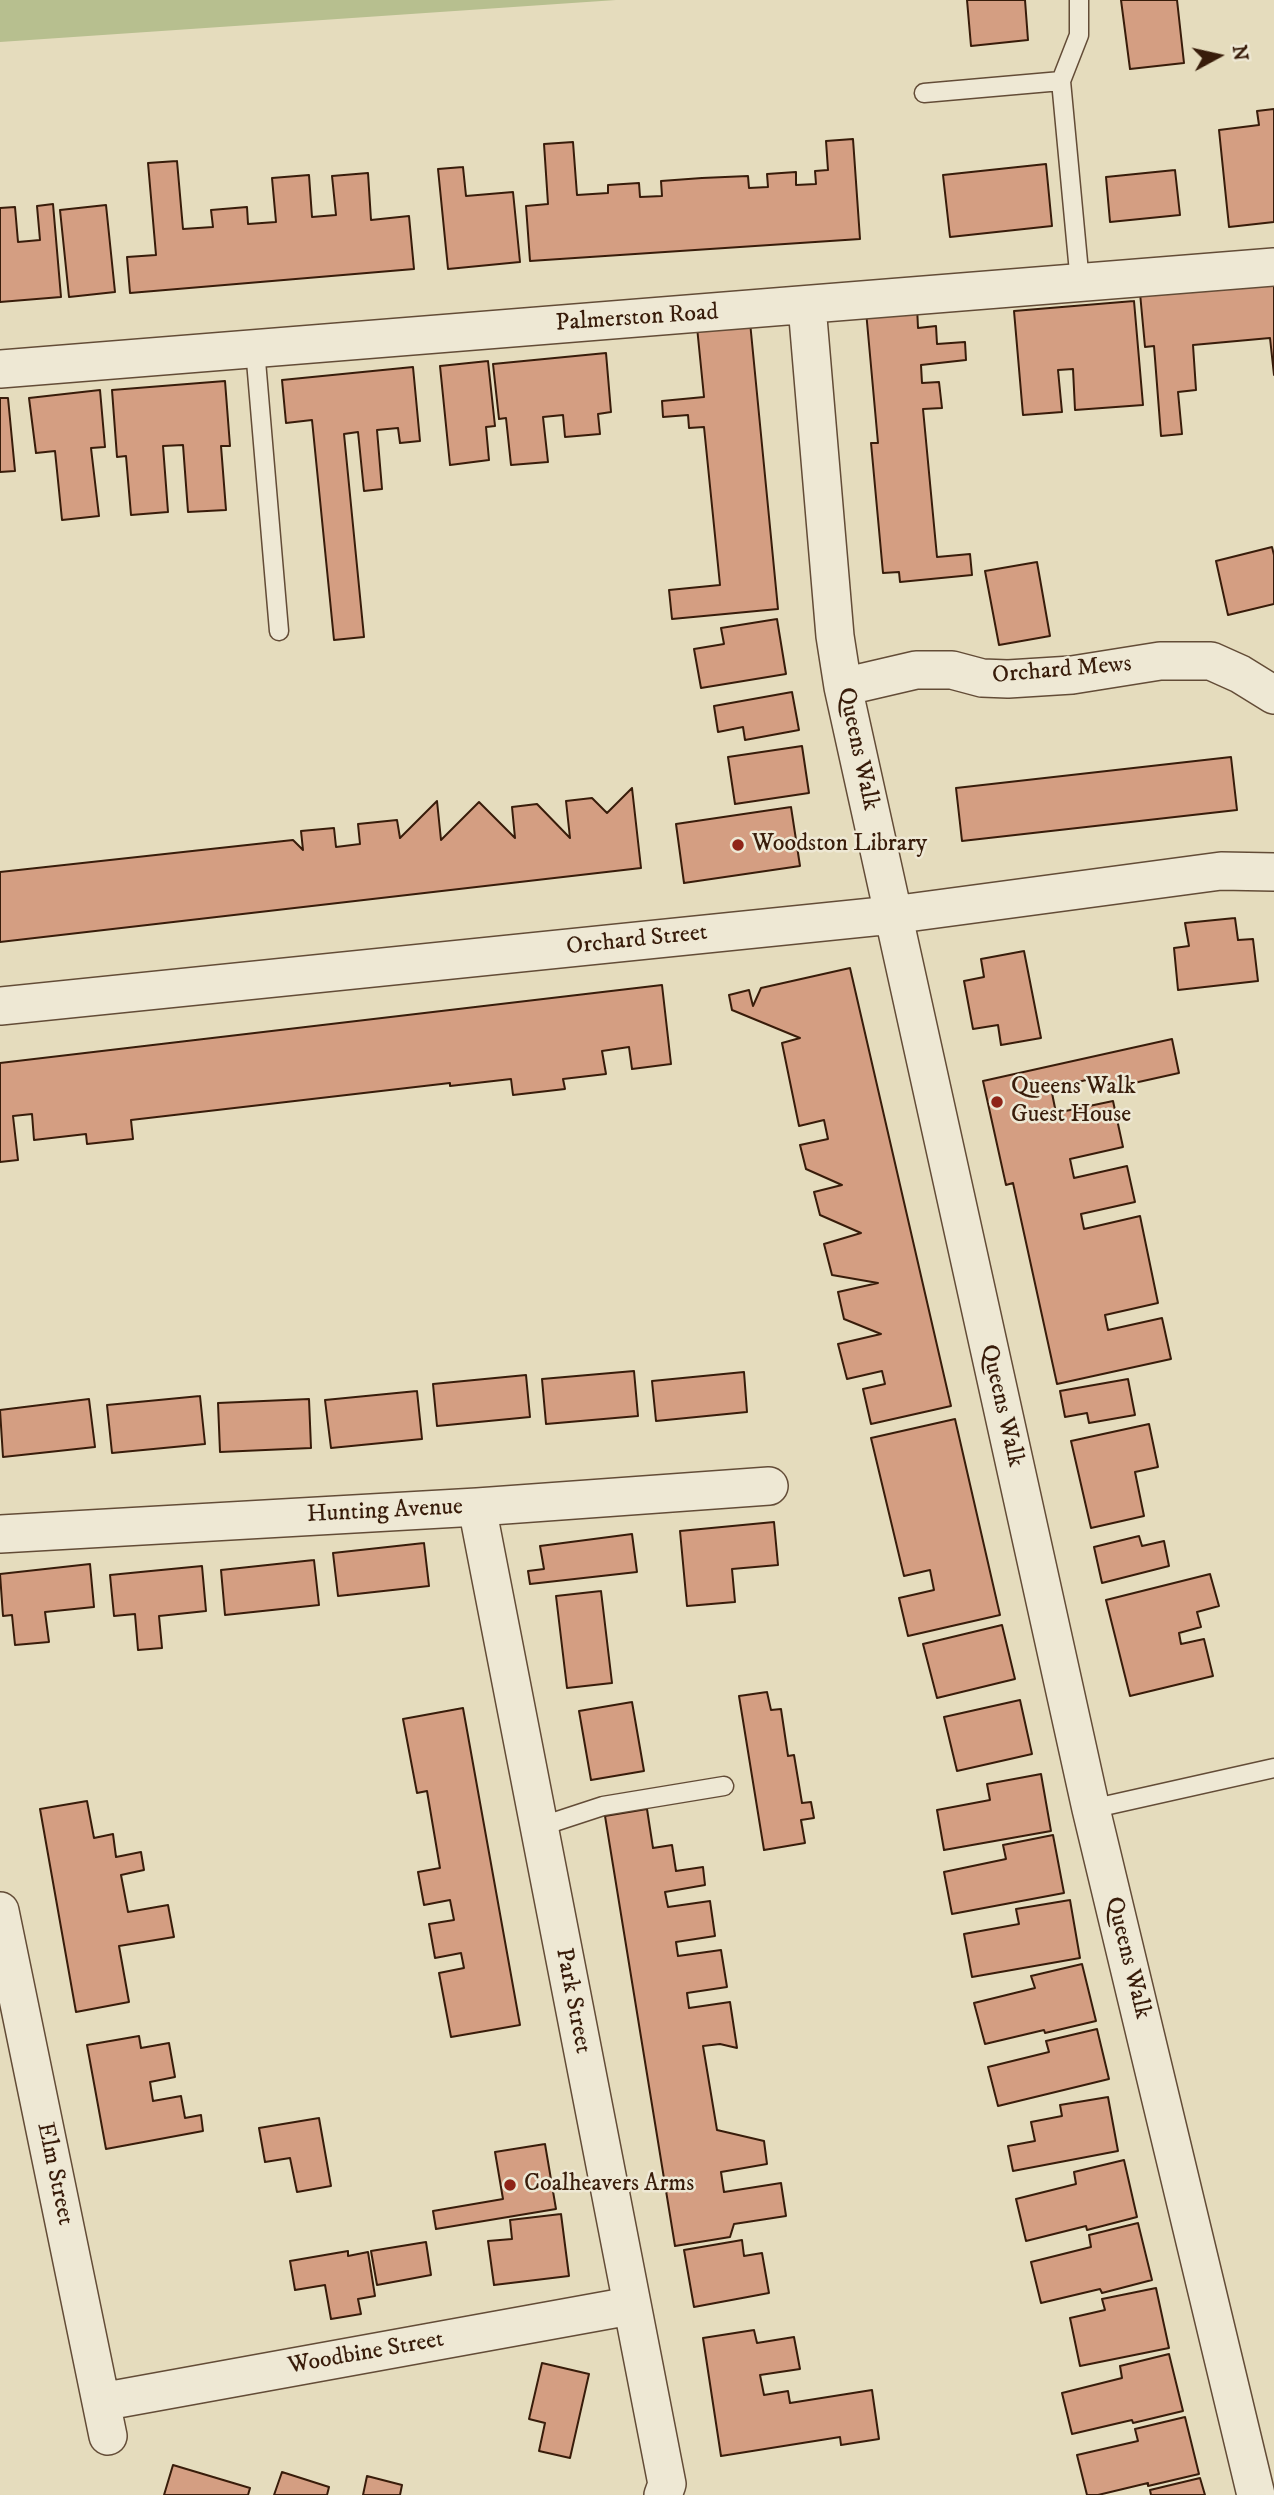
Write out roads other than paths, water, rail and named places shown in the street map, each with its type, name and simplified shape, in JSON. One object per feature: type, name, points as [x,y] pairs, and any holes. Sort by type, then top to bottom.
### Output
[{"type":"street","name":"Palmerston Road","points":[[0,369],[1274,267]]},
{"type":"street","name":"Queens Walk","points":[[807,306],[835,636],[843,687],[1091,1809],[1256,2495]]},
{"type":"street","name":"Orchard Mews","points":[[843,687],[916,670],[952,670],[982,678],[1008,679],[1072,675],[1160,661],[1211,661],[1240,674],[1274,695]]},
{"type":"street","name":"Orchard Street","points":[[0,1006],[892,915],[1221,871],[1274,872]]},
{"type":"street","name":"Hunting Avenue","points":[[0,1534],[477,1507],[769,1486]]},
{"type":"street","name":"Park Street","points":[[477,1507],[630,2306],[667,2484],[663,2495]]},
{"type":"street","name":"Elm Street","points":[[0,1911],[105,2419]]},
{"type":"street","name":"Woodbine Street","points":[[105,2419],[630,2306]]},
{"type":"lane","points":[[1079,0],[1079,35],[1061,81],[1080,283]]},
{"type":"lane","points":[[924,93],[1061,81]]},
{"type":"lane","points":[[255,349],[279,631]]},
{"type":"lane","points":[[1091,1809],[1274,1768]]},
{"type":"lane","points":[[539,1827],[603,1807],[723,1786]]},
{"type":"place","name":"Woodston Library","points":[[738,845]]},
{"type":"place","name":"Queens Walk Guest House","points":[[997,1102]]},
{"type":"place","name":"Coalheavers Arms","points":[[510,2185]]}]
